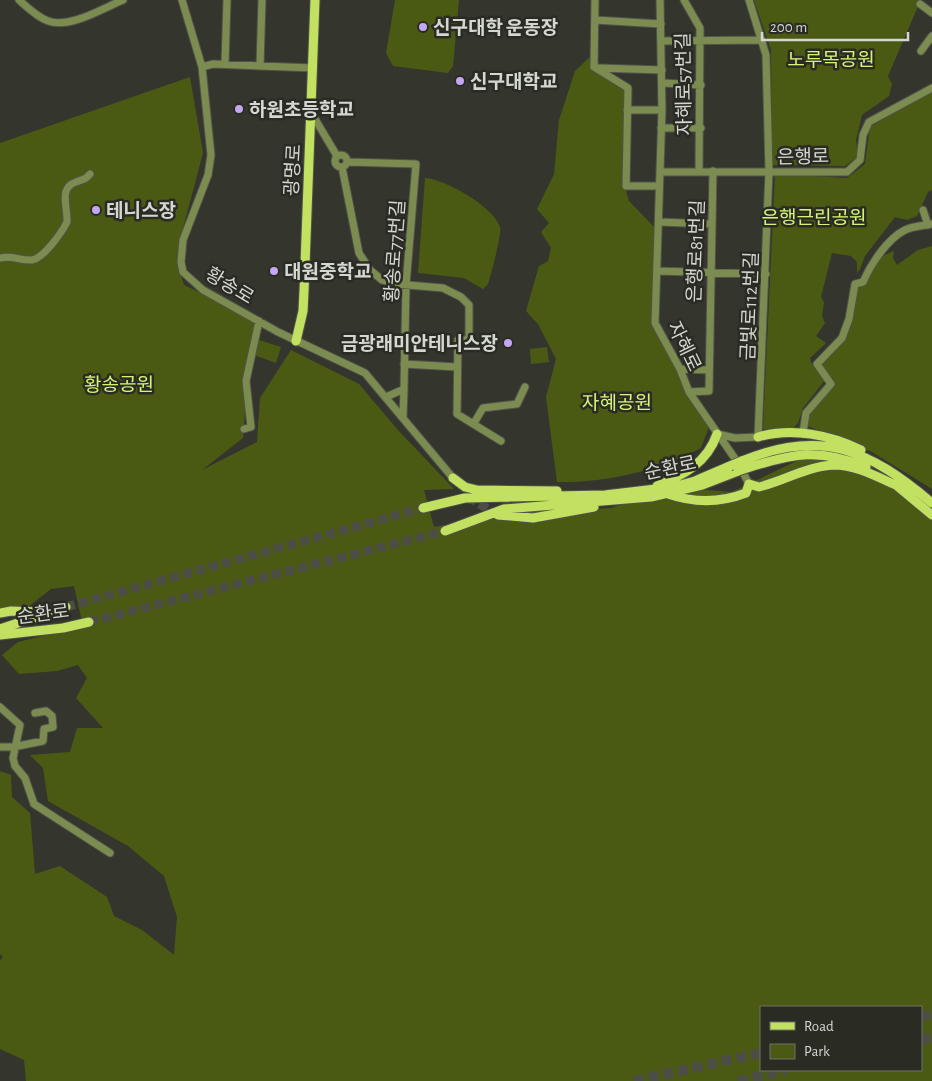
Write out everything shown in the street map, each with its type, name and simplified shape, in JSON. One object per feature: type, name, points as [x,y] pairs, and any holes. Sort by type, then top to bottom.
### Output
[{"type":"main road","name":"광명로","points":[[296,341],[303,310],[315,0]]},
{"type":"main road","points":[[758,436],[803,433],[852,446],[869,454],[888,469]]},
{"type":"main road","points":[[649,489],[674,479],[698,464],[711,450],[717,434]]},
{"type":"main road","name":"순환로","points":[[423,508],[465,498],[605,495],[685,484],[745,464],[787,446],[821,445],[857,454],[888,469],[932,503]]},
{"type":"main road","name":"순환로","points":[[745,464],[798,455],[828,455],[869,468],[900,487],[932,515]]},
{"type":"main road","points":[[666,494],[683,499],[721,500],[746,493],[749,484],[759,487],[818,468],[835,465],[868,473],[900,487]]},
{"type":"main road","name":"순환로","points":[[445,531],[504,509],[619,500],[666,494],[702,485],[734,468]]},
{"type":"main road","points":[[453,478],[463,494]]},
{"type":"main road","points":[[453,478],[465,487],[477,490],[569,491],[605,495]]},
{"type":"main road","points":[[498,515],[533,518],[566,513],[619,500]]},
{"type":"main road","name":"순환로","points":[[0,628],[66,607]]},
{"type":"main road","points":[[0,613],[11,611],[49,612]]},
{"type":"main road","name":"순환로","points":[[0,634],[62,628],[90,622]]},
{"type":"street","points":[[19,0],[35,14],[48,21],[61,23],[123,0]]},
{"type":"street","name":"황송로","points":[[182,0],[202,67],[211,155],[208,175],[183,240],[181,262],[183,272],[203,290],[296,341],[365,373],[453,478]]},
{"type":"street","points":[[225,64],[227,0]]},
{"type":"street","points":[[260,66],[262,0]]},
{"type":"street","points":[[594,67],[595,0]]},
{"type":"street","name":"자혜로","points":[[660,0],[662,110],[654,324],[680,369],[689,392],[728,449],[749,484]]},
{"type":"street","name":"자혜로57번길","points":[[684,0],[700,28],[701,128],[699,172]]},
{"type":"street","name":"금빛로112번길","points":[[749,0],[766,55],[769,172],[758,436]]},
{"type":"street","points":[[920,4],[932,13]]},
{"type":"street","points":[[595,20],[661,24]]},
{"type":"street","points":[[921,52],[932,36]]},
{"type":"street","points":[[661,41],[762,40]]},
{"type":"street","points":[[202,67],[213,64],[225,64],[313,68]]},
{"type":"street","points":[[594,67],[608,70],[662,70]]},
{"type":"street","points":[[594,67],[628,88],[626,186],[659,186]]},
{"type":"street","points":[[662,83],[701,85]]},
{"type":"street","name":"은행로","points":[[660,172],[847,172],[860,160],[863,135],[869,122],[932,88]]},
{"type":"street","points":[[627,110],[662,110]]},
{"type":"street","points":[[312,114],[337,156],[336,164],[345,165],[359,253],[370,270],[382,280],[396,284],[443,288],[461,297],[469,304],[468,340],[458,340],[456,367],[457,414],[501,441]]},
{"type":"street","points":[[661,128],[701,128]]},
{"type":"street","name":"황송로77번길","points":[[345,165],[416,164],[406,285],[403,417]]},
{"type":"street","name":"은행로81번길","points":[[689,392],[709,391],[713,172]]},
{"type":"street","points":[[0,258],[9,256],[30,260],[40,257],[67,222],[64,196],[66,190],[71,184],[84,180],[90,174]]},
{"type":"street","points":[[803,433],[806,413],[831,384],[818,364],[842,338],[850,318],[855,284],[863,282],[870,266],[899,234],[906,230],[930,224],[923,210]]},
{"type":"street","points":[[659,222],[712,224]]},
{"type":"street","points":[[657,271],[766,274]]},
{"type":"street","points":[[244,429],[251,427],[246,381],[259,321]]},
{"type":"street","points":[[404,364],[456,367]]},
{"type":"street","points":[[680,369],[708,370]]},
{"type":"street","points":[[474,423],[483,408],[517,404],[525,387]]},
{"type":"street","points":[[386,397],[404,389]]},
{"type":"street","points":[[717,434],[735,438],[758,436]]},
{"type":"street","points":[[919,492],[932,497]]},
{"type":"street","points":[[0,707],[20,725],[14,758],[15,766],[25,778],[34,804],[110,853]]},
{"type":"street","points":[[0,747],[17,748],[42,742],[44,729],[53,727],[49,713],[46,711],[34,713]]},
{"type":"green space","name":"신구대학 운동장","points":[[395,0],[459,0],[453,66],[448,73],[393,66],[386,53]]},
{"type":"green space","name":"노루목공원","points":[[754,0],[917,0],[919,4],[888,76],[892,84],[889,96],[862,115],[856,140],[858,157],[845,166],[772,165],[771,50]]},
{"type":"green space","name":"자혜공원","points":[[593,54],[593,67],[628,88],[626,191],[629,201],[659,232],[655,323],[710,424],[701,448],[667,463],[613,478],[557,482],[546,397],[556,359],[538,324],[526,311],[539,266],[548,261],[551,248],[541,232],[549,223],[537,209],[554,174],[559,120],[575,71]]},
{"type":"green space","name":"황송공원","points":[[190,77],[203,153],[179,243],[178,266],[184,285],[259,321],[248,376],[243,438],[202,470],[257,442],[260,398],[291,350],[359,384],[397,429],[454,489],[424,490],[434,527],[507,514],[611,508],[670,487],[732,492],[805,457],[865,464],[932,520],[932,1081],[26,1081],[24,1060],[0,1049],[0,960],[3,957],[0,954],[0,771],[11,775],[12,797],[30,813],[35,874],[60,866],[107,897],[114,916],[142,930],[174,955],[177,917],[164,876],[128,846],[48,801],[43,768],[30,755],[70,752],[77,728],[103,728],[76,698],[87,678],[78,665],[57,671],[19,674],[2,655],[18,642],[83,626],[74,586],[51,589],[29,606],[0,609],[0,143]]},
{"type":"green space","name":"은행근린공원","points":[[932,90],[932,190],[928,192],[917,216],[907,220],[895,217],[865,256],[857,273],[857,262],[851,256],[832,253],[821,297],[824,302],[822,316],[825,323],[816,336],[826,343],[810,358],[825,380],[803,408],[798,423],[793,428],[786,431],[763,429],[775,174],[847,178],[865,164],[870,127]]},
{"type":"green space","points":[[425,178],[444,183],[468,195],[489,211],[496,219],[500,227],[498,245],[488,284],[483,289],[464,278],[418,273]]},
{"type":"green space","name":"은행근린공원","points":[[932,246],[932,489],[872,452],[808,426],[806,414],[831,385],[833,378],[826,374],[820,360],[846,335],[849,318],[856,301],[857,281],[863,280],[873,260],[894,251],[893,258],[897,265],[918,250]]},
{"type":"green space","points":[[259,340],[281,347],[276,363],[254,355]]},
{"type":"green space","points":[[547,347],[549,362],[531,364],[530,349]]},
{"type":"tunnel","points":[[468,497],[498,515]]},
{"type":"tunnel","points":[[66,607],[423,508]]},
{"type":"tunnel","points":[[89,622],[445,531]]},
{"type":"tunnel","points":[[922,1017],[932,1014]]},
{"type":"tunnel","points":[[922,1040],[932,1037]]},
{"type":"tunnel","points":[[634,1081],[760,1053]]},
{"type":"tunnel","points":[[738,1081],[783,1071]]},
{"type":"place","name":"신구대학 운동장","points":[[423,27]]},
{"type":"place","name":"신구대학교","points":[[460,81]]},
{"type":"place","name":"하원초등학교","points":[[239,109]]},
{"type":"place","name":"테니스장","points":[[96,210]]},
{"type":"place","name":"대원중학교","points":[[274,271]]},
{"type":"place","name":"금광래미안테니스장","points":[[508,343]]}]
